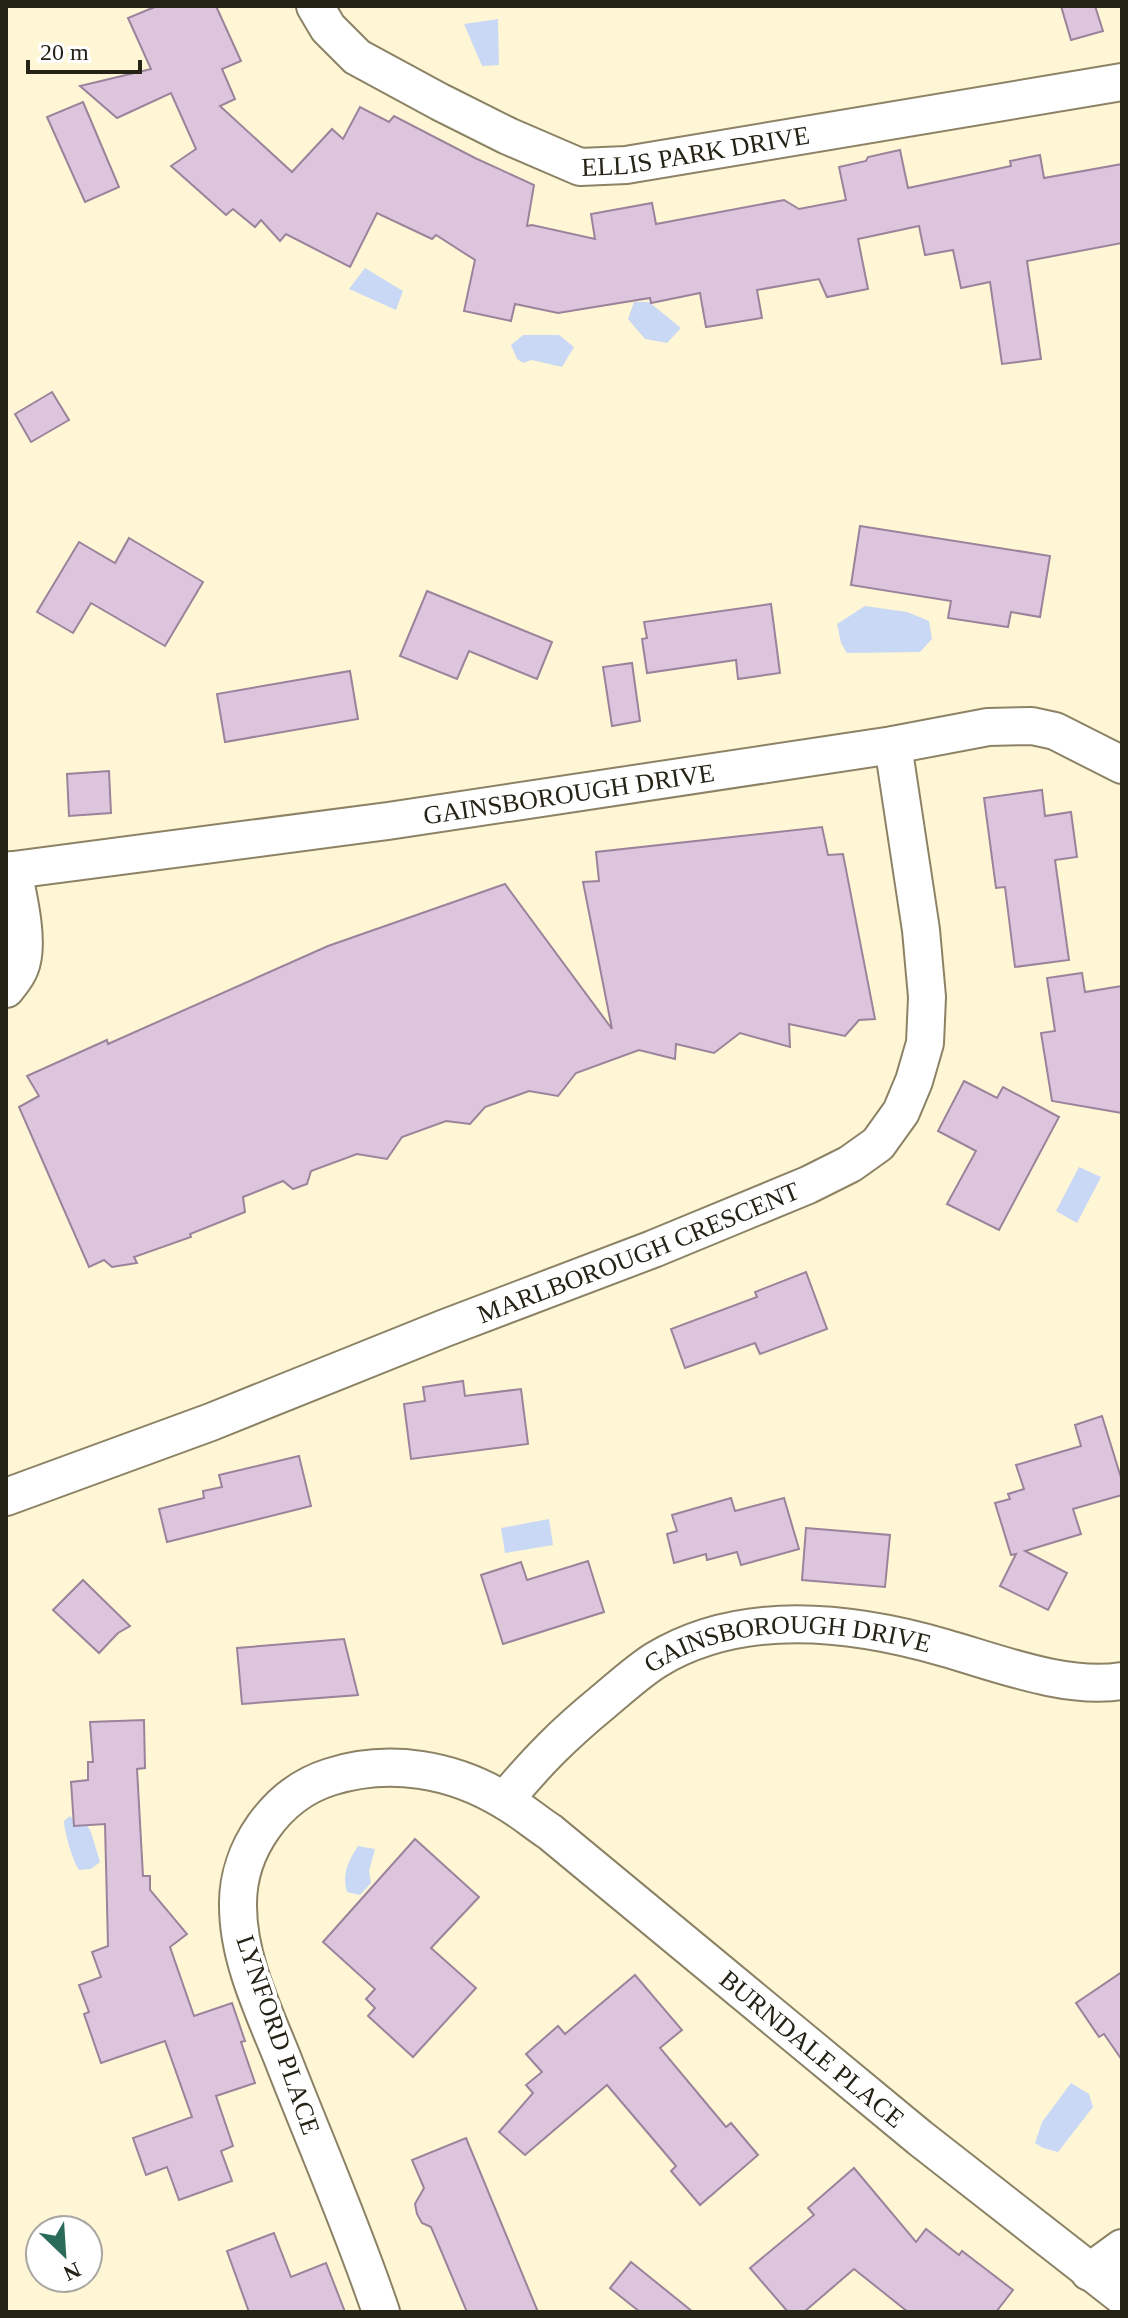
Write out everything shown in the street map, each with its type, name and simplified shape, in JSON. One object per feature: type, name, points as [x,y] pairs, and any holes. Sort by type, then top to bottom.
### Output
[{"type":"street","name":"ELLIS PARK DRIVE","points":[[315,6],[328,28],[357,57],[508,136],[580,167],[626,165],[1122,82]]},
{"type":"street","name":"GAINSBOROUGH DRIVE","points":[[10,870],[388,821],[893,745],[988,727],[1032,726],[1055,731],[1122,765]]},
{"type":"street","name":"MARLBOROUGH CRESCENT","points":[[6,1497],[211,1422],[653,1249],[808,1185],[850,1164],[878,1144],[901,1112],[914,1081],[925,1043],[927,997],[921,930],[893,745]]},
{"type":"street","points":[[6,989],[17,975],[23,959],[23,921],[10,870]]},
{"type":"street","name":"GAINSBOROUGH DRIVE","points":[[505,1800],[535,1763],[564,1735],[655,1661],[690,1643],[745,1628],[793,1623],[844,1627],[914,1639],[1054,1678],[1104,1684],[1122,1681]]},
{"type":"street","name":"LYNFORD PLACE","points":[[381,2312],[259,1999],[239,1927],[240,1880],[250,1851],[265,1823],[287,1801],[313,1782],[350,1771],[385,1767],[420,1770],[460,1778],[505,1800]]},
{"type":"street","name":"BURNDALE PLACE","points":[[505,1800],[550,1832],[920,2138],[1122,2296]]},
{"type":"street","points":[[1089,2272],[1122,2248]]},
{"type":"water","points":[[498,19],[499,65],[482,66],[464,24]]},
{"type":"water","points":[[365,268],[403,291],[396,310],[349,289]]},
{"type":"water","points":[[634,302],[649,302],[681,328],[667,343],[645,339],[628,319]]},
{"type":"water","points":[[523,335],[559,335],[574,347],[562,367],[532,360],[523,363],[517,359],[511,345]]},
{"type":"water","points":[[865,606],[907,612],[929,621],[932,639],[920,652],[847,653],[841,643],[837,624]]},
{"type":"water","points":[[1079,1167],[1101,1177],[1077,1223],[1056,1211]]},
{"type":"water","points":[[549,1519],[553,1545],[505,1553],[501,1528]]},
{"type":"water","points":[[70,1816],[77,1823],[87,1825],[91,1832],[100,1862],[91,1869],[79,1870],[74,1860],[64,1826],[64,1821]]},
{"type":"water","points":[[358,1846],[375,1849],[369,1871],[371,1883],[360,1895],[347,1892],[345,1879]]},
{"type":"water","points":[[1071,2083],[1089,2094],[1093,2107],[1058,2152],[1043,2148],[1035,2143],[1042,2122]]},
{"type":"building","points":[[157,6],[216,6],[241,61],[222,69],[235,99],[220,106],[292,172],[332,129],[343,139],[360,107],[389,122],[394,116],[534,185],[527,226],[595,239],[591,214],[652,203],[656,224],[784,200],[799,209],[846,200],[839,167],[900,150],[908,188],[1011,166],[1010,161],[1040,155],[1044,178],[1122,164],[1122,243],[1027,261],[1041,359],[1002,364],[990,282],[961,288],[953,250],[925,255],[919,226],[858,239],[868,289],[827,297],[819,279],[757,290],[762,318],[706,327],[700,293],[651,303],[650,298],[558,313],[515,304],[511,321],[464,311],[475,260],[436,235],[432,239],[377,213],[350,267],[286,234],[280,241],[261,220],[255,227],[233,209],[226,215],[171,166],[196,149],[171,93],[117,118],[80,86],[151,69],[128,18]]},
{"type":"building","points":[[1061,6],[1095,6],[1103,31],[1071,40]]},
{"type":"building","points":[[83,102],[119,187],[85,202],[47,117]]},
{"type":"building","points":[[52,392],[69,420],[31,442],[15,414]]},
{"type":"building","points":[[860,526],[1050,556],[1040,617],[1011,612],[1008,627],[948,618],[951,601],[851,585]]},
{"type":"building","points":[[129,538],[203,582],[165,646],[91,603],[73,633],[37,612],[79,542],[115,563]]},
{"type":"building","points":[[427,591],[552,642],[537,679],[469,651],[457,679],[400,656]]},
{"type":"building","points":[[771,604],[780,673],[738,679],[736,660],[647,673],[642,639],[647,638],[644,622]]},
{"type":"building","points":[[632,663],[640,721],[612,726],[603,667]]},
{"type":"building","points":[[350,671],[358,719],[225,742],[217,694]]},
{"type":"building","points":[[109,771],[111,813],[69,816],[67,774]]},
{"type":"building","points":[[1042,790],[1045,816],[1071,812],[1077,857],[1055,860],[1069,960],[1015,967],[1005,887],[996,888],[984,798]]},
{"type":"building","points":[[822,827],[828,855],[843,854],[875,1019],[859,1020],[845,1036],[789,1024],[790,1047],[740,1033],[714,1053],[676,1044],[675,1059],[639,1050],[576,1073],[558,1096],[529,1091],[485,1107],[470,1124],[446,1121],[402,1137],[387,1159],[357,1154],[311,1171],[307,1184],[293,1189],[283,1181],[243,1197],[245,1212],[190,1234],[191,1237],[134,1257],[137,1263],[112,1267],[104,1260],[89,1267],[19,1107],[39,1096],[27,1076],[107,1040],[108,1044],[328,946],[505,884],[612,1029],[583,882],[599,881],[596,852]]},
{"type":"building","points":[[1082,973],[1085,992],[1122,986],[1122,1113],[1052,1101],[1041,1033],[1055,1031],[1047,978]]},
{"type":"building","points":[[964,1081],[997,1098],[1003,1087],[1059,1117],[999,1230],[947,1204],[976,1151],[938,1131]]},
{"type":"building","points":[[806,1272],[827,1329],[760,1354],[755,1343],[685,1368],[671,1329],[757,1297],[755,1292]]},
{"type":"building","points":[[463,1381],[465,1396],[521,1389],[528,1444],[411,1459],[404,1404],[425,1401],[423,1387]]},
{"type":"building","points":[[1102,1416],[1122,1481],[1122,1495],[1073,1509],[1081,1534],[1025,1551],[1067,1573],[1048,1610],[1000,1586],[1016,1554],[1011,1555],[995,1503],[1010,1499],[1008,1494],[1024,1489],[1016,1465],[1081,1446],[1075,1425]]},
{"type":"building","points":[[299,1456],[311,1506],[167,1542],[159,1509],[204,1498],[203,1491],[222,1487],[219,1475]]},
{"type":"building","points":[[731,1498],[735,1511],[784,1498],[799,1549],[741,1565],[737,1552],[707,1560],[706,1554],[674,1563],[667,1534],[677,1531],[672,1515]]},
{"type":"building","points":[[806,1528],[890,1535],[885,1587],[802,1580]]},
{"type":"building","points":[[588,1561],[604,1612],[503,1644],[481,1575],[521,1562],[527,1580]]},
{"type":"building","points":[[83,1580],[130,1626],[118,1633],[99,1653],[53,1610]]},
{"type":"building","points":[[344,1639],[358,1695],[242,1704],[237,1648]]},
{"type":"building","points":[[144,1720],[145,1768],[137,1769],[143,1876],[150,1876],[150,1890],[187,1934],[170,1947],[194,2016],[232,2003],[255,2083],[216,2096],[233,2146],[221,2151],[232,2181],[179,2200],[167,2167],[146,2175],[133,2138],[192,2117],[165,2041],[101,2063],[84,2014],[89,2012],[79,1985],[101,1977],[92,1952],[108,1946],[105,1824],[74,1826],[71,1782],[88,1780],[88,1762],[93,1762],[90,1722]]},
{"type":"building","points":[[415,1839],[479,1897],[431,1948],[476,1988],[413,2057],[368,2016],[375,2008],[366,1999],[375,1989],[323,1942]]},
{"type":"building","points":[[1122,1972],[1122,2060],[1104,2034],[1099,2037],[1076,2003]]},
{"type":"building","points":[[635,1975],[682,2030],[660,2048],[726,2127],[731,2123],[758,2155],[700,2205],[671,2171],[676,2166],[607,2085],[525,2155],[499,2132],[533,2093],[526,2085],[542,2072],[526,2054],[558,2026],[565,2034]]},
{"type":"building","points":[[466,2138],[538,2312],[467,2312],[431,2227],[422,2223],[417,2214],[415,2204],[424,2188],[412,2160]]},
{"type":"building","points":[[854,2168],[916,2242],[926,2229],[959,2255],[962,2251],[1013,2290],[996,2312],[908,2312],[854,2269],[804,2312],[788,2312],[750,2268],[814,2215],[808,2208]]},
{"type":"building","points":[[274,2233],[291,2277],[326,2263],[345,2312],[249,2312],[227,2251]]},
{"type":"building","points":[[631,2262],[693,2312],[640,2312],[610,2288]]}]
